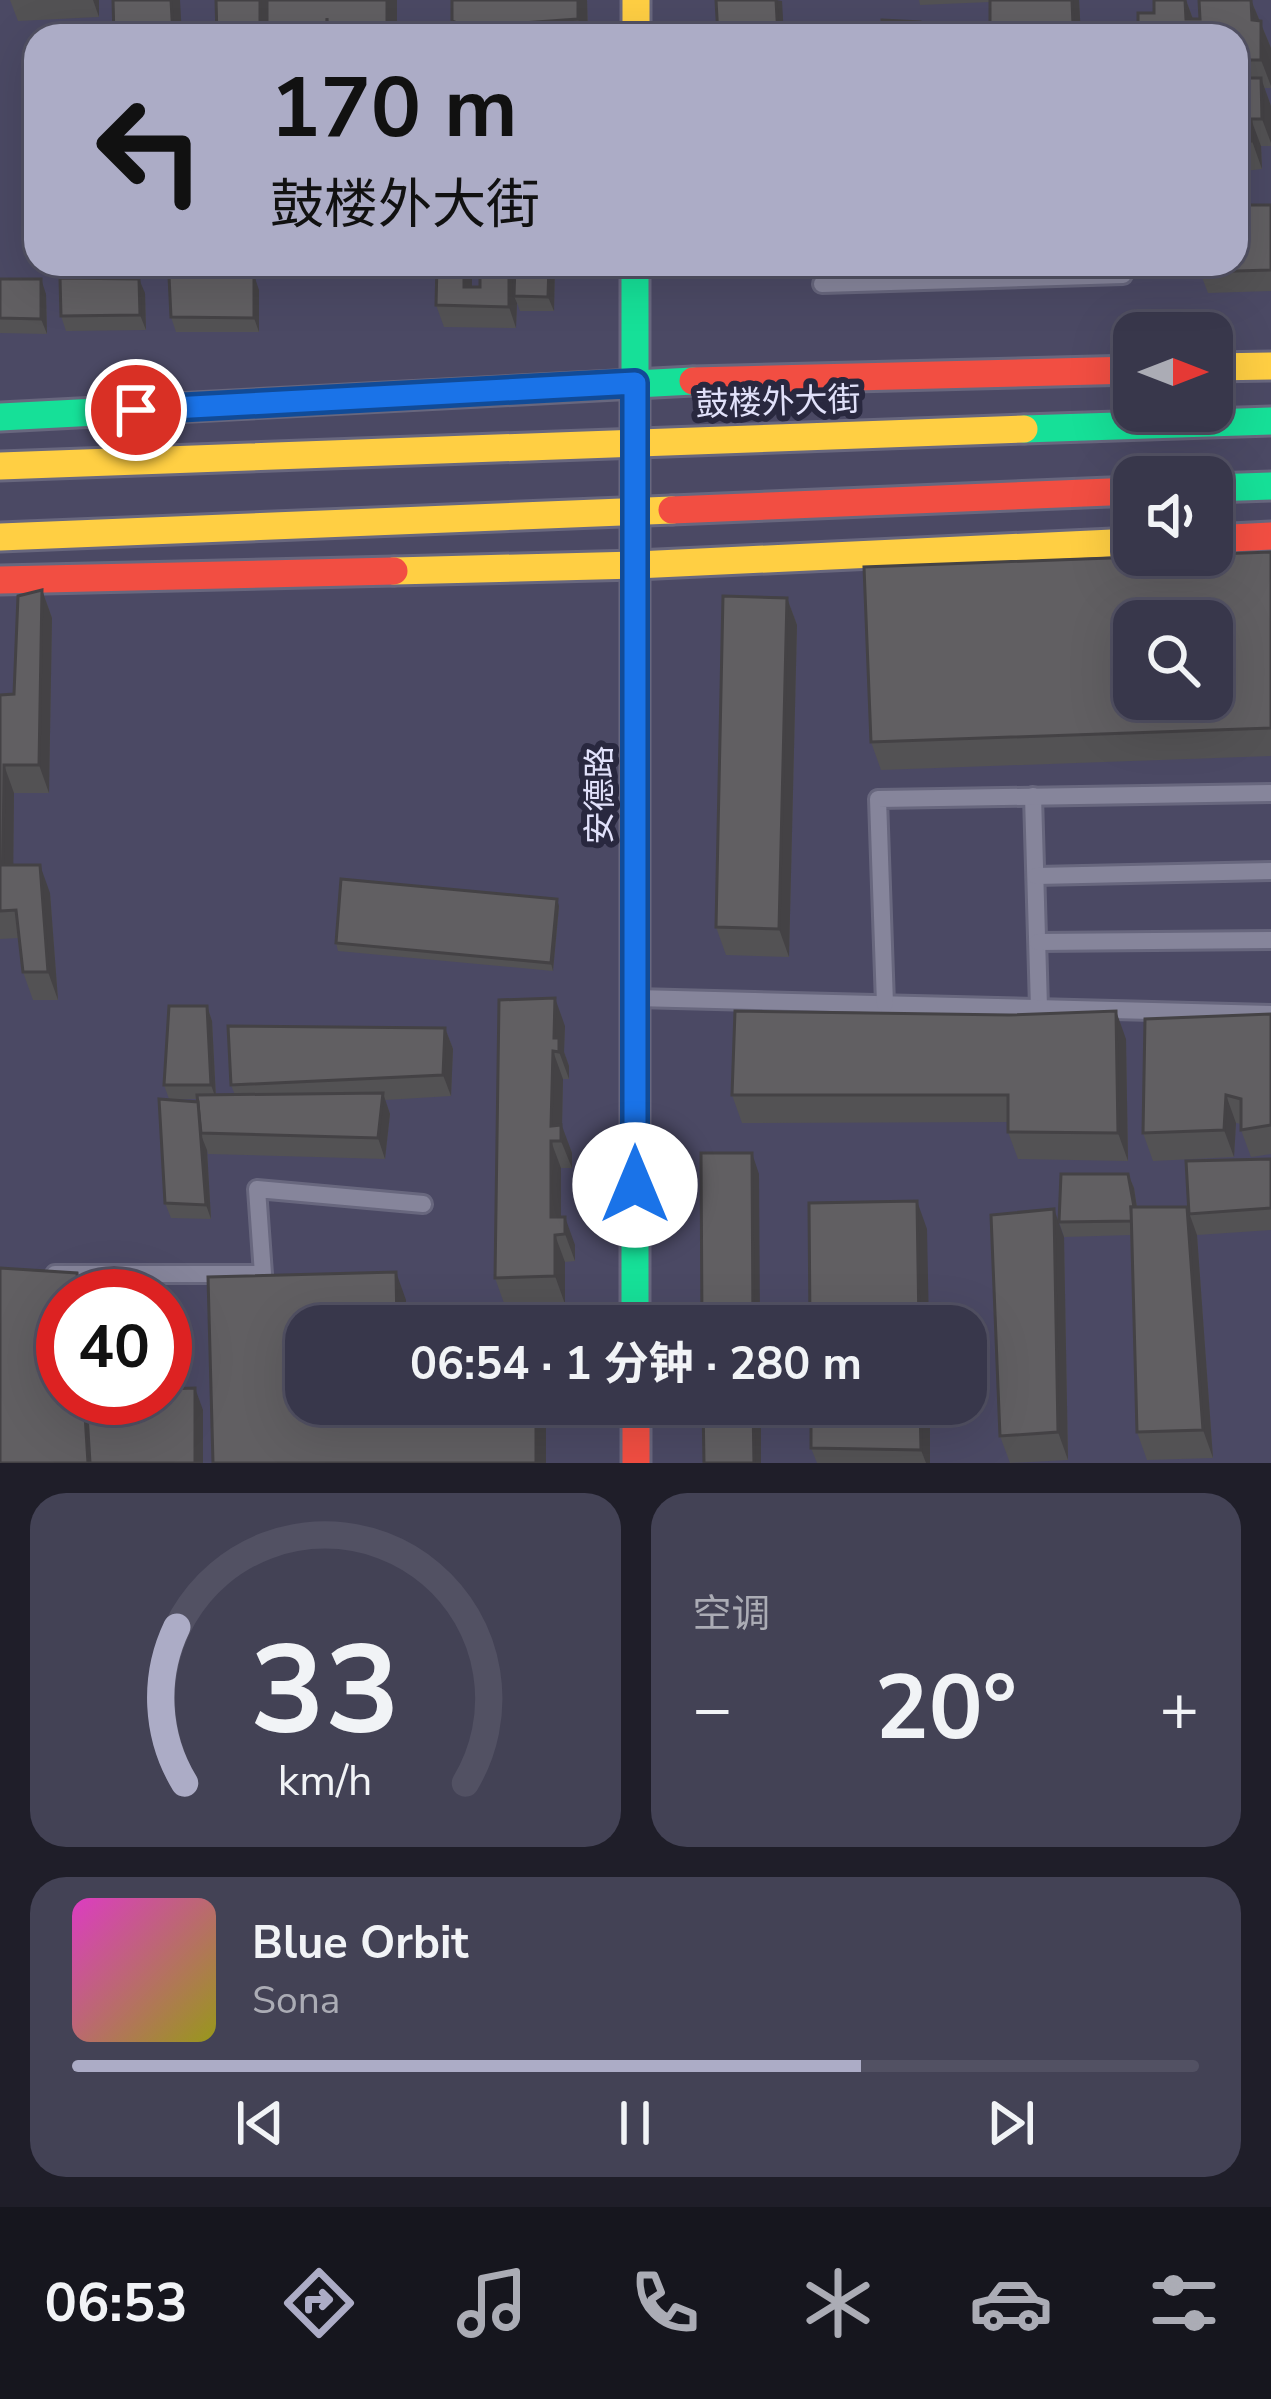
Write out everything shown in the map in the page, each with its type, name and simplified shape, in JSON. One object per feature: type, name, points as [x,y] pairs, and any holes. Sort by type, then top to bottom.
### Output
[{"type":"street","name":"安德路","points":[[635,276],[635,1305]]},
{"type":"street","points":[[1233,367],[1271,366]]},
{"type":"street","name":"鼓楼外大街","points":[[0,417],[635,383],[1113,371]]},
{"type":"street","name":"鼓楼外大街","points":[[0,466],[1271,421]]},
{"type":"street","points":[[1233,487],[1271,486]]},
{"type":"street","points":[[0,537],[1113,492]]},
{"type":"street","points":[[1233,538],[1271,536]]},
{"type":"street","points":[[0,580],[636,565],[1113,543]]},
{"type":"street","points":[[636,1425],[636,1463]]},
{"type":"lane","points":[[822,284],[1090,276]]},
{"type":"lane","points":[[885,1004],[878,799],[1271,793]]},
{"type":"lane","points":[[1033,796],[1040,1008]]},
{"type":"lane","points":[[1036,876],[1271,871]]},
{"type":"lane","points":[[1038,942],[1271,940]]},
{"type":"lane","points":[[635,998],[1271,1014]]},
{"type":"lane","points":[[192,1274],[263,1274],[257,1189],[423,1204]]},
{"type":"building","points":[[113,0],[171,0],[172,24],[114,24]]},
{"type":"building","points":[[216,0],[260,0],[260,24],[217,24]]},
{"type":"building","points":[[267,0],[387,0],[387,24],[327,24],[327,18],[327,24],[267,24]]},
{"type":"building","points":[[452,0],[578,0],[578,19],[509,24],[452,21]]},
{"type":"building","points":[[716,0],[776,0],[777,24],[717,24]]},
{"type":"building","points":[[990,0],[1072,0],[1073,24],[990,24]]},
{"type":"building","points":[[1154,0],[1185,0],[1186,19],[1200,19],[1199,0],[1251,0],[1252,20],[1261,21],[1261,60],[1248,60],[1248,24],[1138,24],[1138,13],[1154,13]]},
{"type":"building","points":[[882,20],[920,22],[920,24],[882,24]]},
{"type":"building","points":[[1248,78],[1261,78],[1262,119],[1251,119],[1252,141],[1248,142]]},
{"type":"building","points":[[1248,205],[1271,205],[1271,270],[1248,271]]},
{"type":"building","points":[[169,276],[254,276],[254,318],[171,317]]},
{"type":"building","points":[[437,276],[464,276],[464,287],[480,287],[480,276],[509,276],[509,307],[436,305]]},
{"type":"building","points":[[515,276],[549,276],[548,297],[514,296]]},
{"type":"building","points":[[60,278],[139,279],[140,315],[61,316]]},
{"type":"building","points":[[0,279],[41,279],[41,319],[0,318]]},
{"type":"building","points":[[1271,552],[1271,728],[871,742],[864,567],[1113,558],[1113,576],[1233,576],[1233,553]]},
{"type":"building","points":[[42,590],[39,765],[4,765],[3,865],[40,865],[48,972],[23,972],[16,910],[0,911],[0,695],[14,694],[18,596]]},
{"type":"building","points":[[723,596],[787,598],[779,929],[716,927]]},
{"type":"building","points":[[341,879],[557,899],[551,963],[336,943]]},
{"type":"building","points":[[555,998],[554,1038],[559,1038],[559,1052],[553,1051],[551,1126],[561,1125],[561,1141],[551,1141],[551,1217],[565,1217],[565,1234],[555,1235],[555,1276],[495,1278],[499,1000]]},
{"type":"building","points":[[169,1006],[207,1006],[211,1085],[164,1085]]},
{"type":"building","points":[[735,1011],[1009,1015],[1116,1011],[1118,1133],[1008,1132],[1008,1095],[732,1095]]},
{"type":"building","points":[[1271,1014],[1271,1125],[1241,1130],[1241,1099],[1226,1095],[1224,1130],[1143,1133],[1145,1019]]},
{"type":"building","points":[[228,1026],[445,1028],[443,1075],[231,1085]]},
{"type":"building","points":[[383,1093],[378,1138],[201,1133],[197,1095]]},
{"type":"building","points":[[159,1099],[198,1102],[206,1205],[165,1203]]},
{"type":"building","points":[[701,1153],[752,1153],[753,1305],[702,1305]]},
{"type":"building","points":[[1271,1159],[1271,1208],[1189,1214],[1186,1161]]},
{"type":"building","points":[[1061,1174],[1128,1174],[1132,1221],[1059,1222]]},
{"type":"building","points":[[917,1201],[919,1305],[810,1305],[809,1203]]},
{"type":"building","points":[[1131,1207],[1187,1207],[1203,1430],[1137,1432]]},
{"type":"building","points":[[1054,1209],[1058,1432],[1000,1436],[991,1215]]},
{"type":"building","points":[[0,1268],[36,1270],[36,1425],[86,1425],[88,1463],[0,1463]]},
{"type":"building","points":[[396,1272],[397,1305],[285,1305],[285,1425],[536,1425],[536,1463],[213,1463],[208,1277]]},
{"type":"building","points":[[192,1388],[195,1463],[90,1463],[88,1425],[192,1425]]},
{"type":"building","points":[[703,1425],[753,1425],[754,1463],[704,1463]]},
{"type":"building","points":[[811,1425],[920,1425],[921,1450],[811,1448]]},
{"type":"traffic: fast","points":[[635,276],[635,1305]]},
{"type":"traffic: fast","points":[[0,417],[693,381]]},
{"type":"traffic: fast","points":[[1024,429],[1271,421]]},
{"type":"traffic: fast","points":[[1233,487],[1271,486]]},
{"type":"traffic: slow","points":[[636,0],[636,24]]},
{"type":"traffic: slow","points":[[1233,367],[1271,366]]},
{"type":"traffic: slow","points":[[0,466],[1024,429]]},
{"type":"traffic: slow","points":[[0,537],[672,510]]},
{"type":"traffic: slow","points":[[394,571],[1113,543]]},
{"type":"traffic: jam","points":[[693,381],[1113,371]]},
{"type":"traffic: jam","points":[[672,510],[1113,492]]},
{"type":"traffic: jam","points":[[1233,538],[1271,536]]},
{"type":"traffic: jam","points":[[0,580],[394,571]]},
{"type":"traffic: jam","points":[[636,1425],[636,1463]]},
{"type":"route","points":[[136,410],[635,383],[635,1185]]}]
